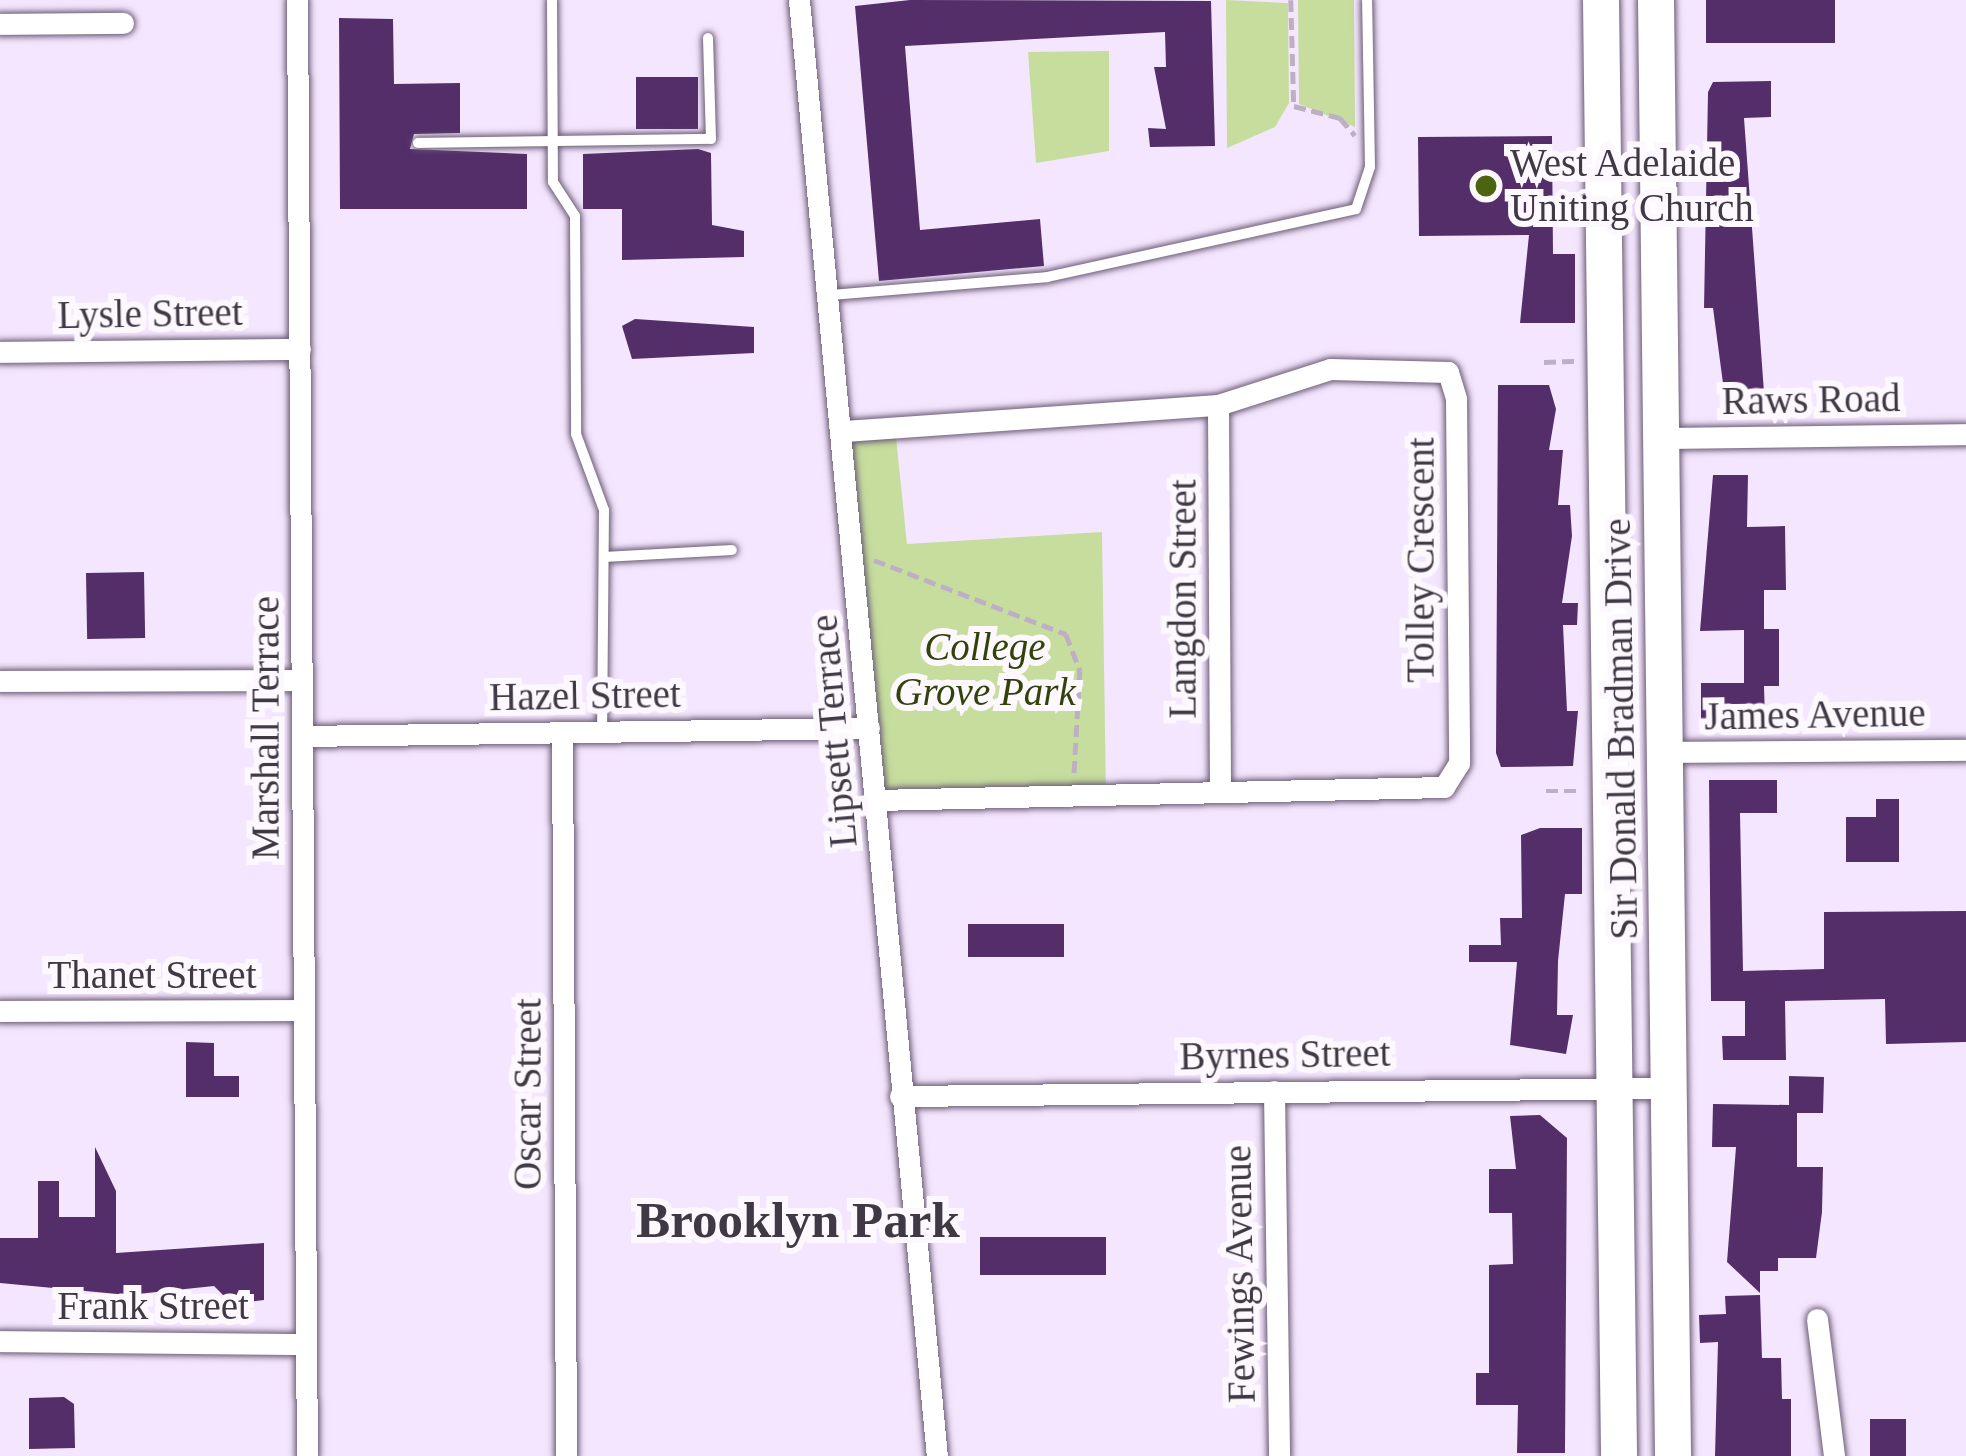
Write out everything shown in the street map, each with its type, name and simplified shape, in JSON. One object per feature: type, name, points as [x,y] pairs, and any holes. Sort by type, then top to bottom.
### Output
[{"type":"main road","name":"Sir Donald Bradman Drive","points":[[1601,0],[1619,1456]]},
{"type":"main road","name":"Sir Donald Bradman Drive","points":[[1656,0],[1657,438],[1666,752],[1673,1456]]},
{"type":"main road","points":[[1611,620],[1637,581],[1661,581]]},
{"type":"street","name":"Marshall Terrace","points":[[297,0],[307,1456]]},
{"type":"street","name":"Lipsett Terrace","points":[[799,0],[844,431],[900,1096],[937,1456]]},
{"type":"street","points":[[0,24],[123,23]]},
{"type":"street","name":"Lysle Street","points":[[0,352],[300,349]]},
{"type":"street","name":"Tolley Crescent","points":[[844,431],[1218,405],[1330,369],[1448,372],[1459,763],[1427,792],[877,800]]},
{"type":"street","name":"Langdon Street","points":[[1218,405],[1220,792]]},
{"type":"street","name":"Raws Road","points":[[1657,438],[1966,434]]},
{"type":"street","points":[[0,681],[302,680]]},
{"type":"street","name":"Hazel Street","points":[[302,736],[869,728]]},
{"type":"street","name":"Oscar Street","points":[[562,732],[566,1456]]},
{"type":"street","name":"James Avenue","points":[[1666,752],[1966,750]]},
{"type":"street","name":"Thanet Street","points":[[0,1012],[304,1010]]},
{"type":"street","name":"Byrnes Street","points":[[900,1096],[1670,1088]]},
{"type":"street","name":"Fewings Avenue","points":[[1274,1091],[1279,1456]]},
{"type":"street","points":[[1817,1319],[1834,1456]]},
{"type":"street","name":"Frank Street","points":[[0,1341],[306,1344]]},
{"type":"lane","points":[[552,0],[553,182],[575,216],[576,434],[604,510],[602,731]]},
{"type":"lane","points":[[830,295],[1047,277],[1356,209],[1370,167],[1367,0]]},
{"type":"lane","points":[[418,143],[711,139],[708,38]]},
{"type":"lane","points":[[604,556],[732,550]]},
{"type":"path","points":[[1291,0],[1294,106],[1340,118],[1355,135]]},
{"type":"path","points":[[855,561],[905,567],[1066,634],[1080,671],[1070,795]]},
{"type":"path","points":[[1546,791],[1589,791]]},
{"type":"green space","points":[[1226,0],[1288,3],[1289,103],[1275,127],[1227,148]]},
{"type":"green space","points":[[1298,0],[1354,0],[1355,127],[1299,104]]},
{"type":"green space","points":[[1109,51],[1109,151],[1036,163],[1028,52]]},
{"type":"green space","name":"College Grove Park","points":[[895,427],[907,544],[1102,532],[1106,795],[877,800],[844,431]]},
{"type":"building","points":[[910,0],[1211,1],[1215,146],[1150,147],[1148,128],[1166,129],[1154,67],[1166,67],[1165,32],[905,46],[920,230],[1040,219],[1044,266],[879,281],[855,6]]},
{"type":"building","points":[[1706,0],[1835,0],[1835,43],[1706,43]]},
{"type":"building","points":[[339,18],[393,19],[394,84],[460,83],[460,133],[414,134],[410,149],[527,154],[527,209],[340,209]]},
{"type":"building","points":[[636,77],[698,77],[698,129],[636,129]]},
{"type":"building","points":[[1771,81],[1771,117],[1744,118],[1764,392],[1753,392],[1753,406],[1726,406],[1713,308],[1704,308],[1708,92],[1713,82]]},
{"type":"building","name":"West Adelaide Uniting Church","points":[[1552,136],[1553,254],[1575,254],[1575,323],[1520,323],[1529,235],[1419,236],[1418,137]]},
{"type":"building","points":[[698,149],[711,153],[712,225],[744,231],[744,257],[622,260],[622,209],[583,209],[583,154]]},
{"type":"building","points":[[635,319],[754,327],[754,353],[632,359],[622,326]]},
{"type":"building","points":[[1498,385],[1549,385],[1556,409],[1549,450],[1563,450],[1558,505],[1570,505],[1572,536],[1562,603],[1578,603],[1577,625],[1563,625],[1567,711],[1578,711],[1573,766],[1501,767],[1496,753]]},
{"type":"building","points":[[1713,475],[1748,475],[1747,527],[1785,526],[1786,590],[1764,590],[1764,629],[1779,629],[1779,686],[1764,686],[1765,719],[1701,719],[1701,683],[1744,683],[1744,630],[1700,631]]},
{"type":"building","points":[[144,572],[145,638],[87,639],[86,573]]},
{"type":"building","points":[[1709,780],[1777,780],[1777,813],[1740,813],[1743,971],[1824,969],[1824,912],[1966,911],[1966,1042],[1886,1044],[1885,999],[1785,1001],[1786,1060],[1723,1060],[1722,1036],[1745,1036],[1745,1001],[1711,1001]]},
{"type":"building","points":[[1876,799],[1899,799],[1899,862],[1846,862],[1846,817],[1876,817]]},
{"type":"building","points":[[1540,828],[1582,828],[1582,894],[1565,894],[1558,961],[1557,1015],[1573,1015],[1566,1054],[1510,1045],[1517,962],[1469,962],[1469,945],[1501,945],[1500,918],[1522,918],[1521,835]]},
{"type":"building","points":[[968,924],[1064,924],[1064,957],[968,957]]},
{"type":"building","points":[[186,1042],[214,1043],[214,1076],[239,1076],[239,1097],[186,1097]]},
{"type":"building","points":[[1789,1076],[1824,1077],[1823,1113],[1797,1113],[1797,1167],[1823,1167],[1816,1258],[1778,1258],[1778,1271],[1760,1271],[1760,1293],[1727,1262],[1736,1147],[1712,1147],[1713,1104],[1789,1105]]},
{"type":"building","points":[[1540,1115],[1567,1138],[1565,1453],[1517,1453],[1518,1405],[1476,1405],[1476,1373],[1489,1373],[1489,1265],[1513,1264],[1512,1213],[1489,1213],[1489,1169],[1516,1169],[1510,1116]]},
{"type":"building","points":[[95,1147],[116,1191],[116,1253],[264,1243],[264,1300],[232,1304],[214,1286],[128,1295],[0,1283],[0,1238],[38,1238],[38,1181],[59,1181],[59,1217],[95,1217]]},
{"type":"building","points":[[980,1237],[1106,1237],[1106,1275],[980,1275]]},
{"type":"building","points":[[1760,1295],[1762,1358],[1781,1358],[1782,1399],[1791,1399],[1791,1456],[1715,1456],[1718,1342],[1700,1343],[1699,1315],[1726,1314],[1725,1296]]},
{"type":"building","points":[[64,1397],[74,1404],[75,1448],[29,1449],[29,1398]]},
{"type":"building","points":[[1870,1419],[1906,1419],[1906,1456],[1870,1456]]},
{"type":"place","name":"West Adelaide Uniting Church","points":[[1486,186]]},
{"type":"district","name":"Brooklyn Park","points":[[798,1220]]}]
